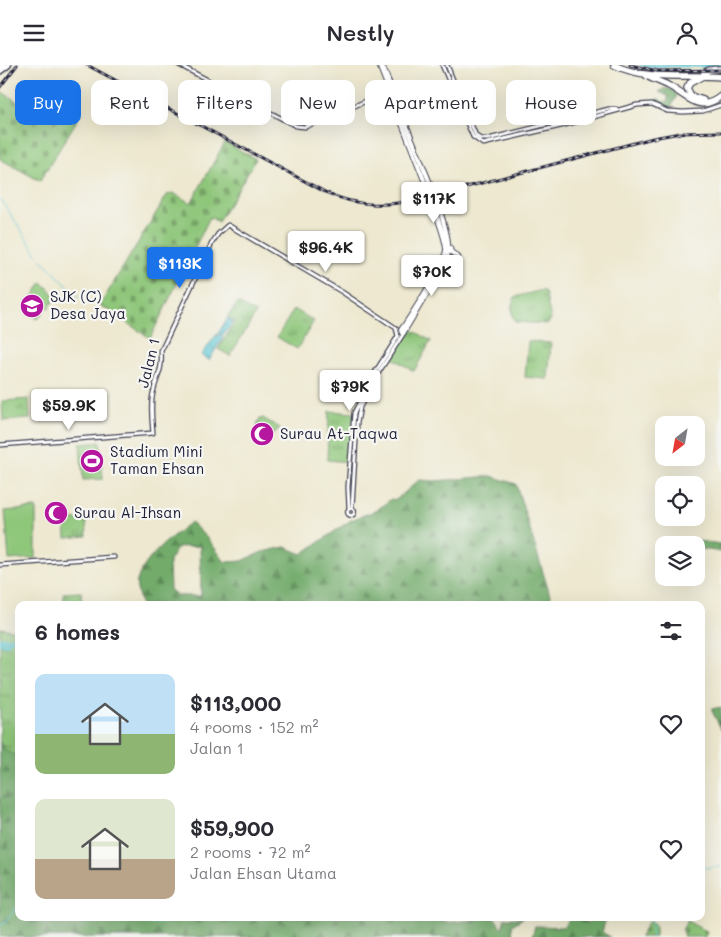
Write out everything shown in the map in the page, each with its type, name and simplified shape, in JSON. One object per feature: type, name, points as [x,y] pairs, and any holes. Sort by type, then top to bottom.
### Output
[{"type":"highway","points":[[614,65],[629,71],[660,77],[703,75],[720,72]]},
{"type":"highway","points":[[621,65],[653,73],[703,75]]},
{"type":"highway","points":[[645,75],[669,86],[698,104],[713,102],[721,96]]},
{"type":"highway","points":[[703,75],[688,85],[688,91],[691,96],[699,100],[706,100],[721,91]]},
{"type":"main road","points":[[1,69],[8,65]]},
{"type":"main road","points":[[381,65],[386,80]]},
{"type":"main road","points":[[381,65],[387,80]]},
{"type":"main road","points":[[403,125],[430,188]]},
{"type":"main road","points":[[405,125],[430,188],[447,243],[446,262]]},
{"type":"main road","points":[[404,332],[446,262],[451,258],[458,257],[451,252],[447,243],[435,212],[434,201]]},
{"type":"main road","points":[[404,332],[401,331],[447,255]]},
{"type":"street","points":[[179,65],[296,126],[305,127],[365,102]]},
{"type":"street","points":[[442,65],[473,137],[483,143],[561,126],[620,109],[649,104],[667,111],[696,112],[709,111],[721,105]]},
{"type":"street","points":[[447,65],[476,136],[481,139],[488,139],[609,109],[620,109]]},
{"type":"street","name":"Jalan 1","points":[[0,445],[153,433],[151,403],[152,394],[162,365],[161,351],[212,243],[228,225],[396,327]]},
{"type":"street","points":[[400,336],[396,327],[405,324]]},
{"type":"street","points":[[400,336],[360,407],[350,508],[348,480],[354,413],[374,374],[400,336],[404,332]]},
{"type":"street","points":[[0,565],[114,557]]},
{"type":"green space","points":[[666,88],[672,90],[677,95],[671,108],[666,108],[656,101],[658,98],[663,102],[668,101],[668,96],[659,92]]},
{"type":"green space","points":[[0,91],[15,100],[15,125],[74,125],[40,181],[0,159]]},
{"type":"green space","points":[[225,142],[256,159],[218,222],[210,217],[150,338],[100,305],[167,195],[173,193],[191,203]]},
{"type":"green space","points":[[42,282],[56,296],[49,308],[46,307],[40,317],[36,319],[25,310]]},
{"type":"green space","points":[[542,290],[545,292],[551,319],[548,324],[515,322],[512,317],[512,310],[515,297]]},
{"type":"green space","points":[[238,303],[256,313],[230,356],[218,349],[235,322],[227,317]]},
{"type":"green space","points":[[294,309],[314,321],[297,349],[277,337]]},
{"type":"green space","points":[[411,329],[431,341],[414,371],[392,358]]},
{"type":"green space","points":[[528,341],[551,343],[548,379],[525,377]]},
{"type":"green space","points":[[29,399],[30,419],[3,421],[2,401]]},
{"type":"green space","points":[[329,411],[354,413],[349,462],[327,460]]},
{"type":"green space","points":[[263,418],[280,428],[264,441],[262,439],[267,434],[260,427],[255,430],[260,419]]},
{"type":"green space","name":"Stadium Mini Taman Ehsan","points":[[100,442],[103,479],[83,480],[80,444]]},
{"type":"green space","points":[[491,476],[516,484],[552,601],[140,601],[137,581],[146,564],[160,548],[191,522],[208,539],[225,562],[242,561],[262,552],[285,547],[302,554],[351,520],[377,510],[391,499],[396,500],[419,480],[435,481]],"holes":[[[200,546],[201,596],[177,596],[170,589],[169,561],[178,547]]]},
{"type":"green space","points":[[36,508],[36,558],[9,560],[5,511]]},
{"type":"green space","points":[[86,519],[87,536],[66,538],[65,520]]},
{"type":"green space","points":[[705,542],[721,544],[721,552],[705,549]]},
{"type":"green space","points":[[81,592],[82,601],[64,601],[63,593]]},
{"type":"green space","points":[[0,628],[15,630],[15,754],[3,748],[0,742]]},
{"type":"green space","points":[[721,707],[721,729],[711,709]]},
{"type":"green space","points":[[0,742],[3,748],[15,753],[15,921],[443,921],[446,923],[497,921],[502,928],[504,921],[518,921],[512,925],[513,937],[0,937]]},
{"type":"green space","points":[[568,921],[585,921],[588,923],[590,921],[605,921],[602,932],[610,937],[532,937],[535,926],[563,927]]},
{"type":"green space","points":[[687,921],[707,932],[705,937],[684,937],[682,930]]},
{"type":"green space","points":[[648,922],[655,925],[655,937],[640,937]]},
{"type":"water","points":[[228,318],[233,322],[223,336],[218,333]]},
{"type":"water","points":[[217,334],[223,338],[209,360],[201,355]]},
{"type":"waterway","points":[[642,65],[721,66]]},
{"type":"waterway","points":[[0,198],[38,256],[79,298]]},
{"type":"waterway","points":[[0,639],[15,639]]},
{"type":"waterway","points":[[0,643],[7,644],[10,639]]},
{"type":"waterway","points":[[705,868],[721,867]]},
{"type":"waterway","points":[[0,926],[6,922],[15,910]]},
{"type":"waterway","points":[[132,921],[152,924],[172,921]]},
{"type":"waterway","points":[[651,924],[652,937]]},
{"type":"railway","points":[[0,87],[17,65]]},
{"type":"railway","points":[[87,65],[325,192],[360,203],[408,202],[653,138],[680,133],[721,132]]},
{"type":"railway","points":[[630,65],[658,71],[721,70]]},
{"type":"place","name":"SJK (C) Desa Jaya","points":[[32,306]]},
{"type":"place","name":"Surau At-Taqwa","points":[[262,434]]},
{"type":"place","name":"Stadium Mini Taman Ehsan","points":[[92,461]]},
{"type":"place","name":"Surau Al-Ihsan","points":[[56,513]]}]
